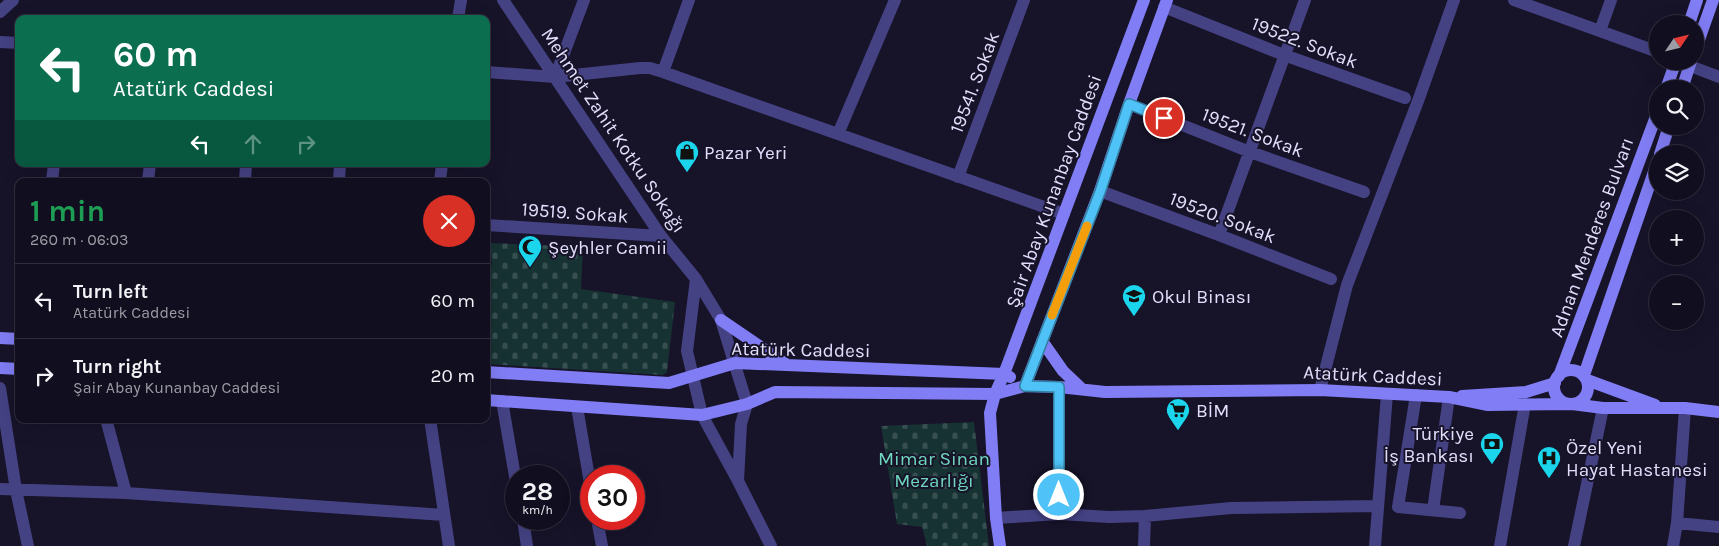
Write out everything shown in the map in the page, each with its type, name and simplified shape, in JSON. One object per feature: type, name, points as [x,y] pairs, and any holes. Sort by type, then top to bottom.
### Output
[{"type":"street","points":[[0,12],[13,0]]},
{"type":"street","points":[[459,15],[461,0]]},
{"type":"street","name":"Mehmet Zahit Kotku Sokağı","points":[[503,0],[661,236],[696,279],[721,320],[747,404]]},
{"type":"street","points":[[555,77],[584,0]]},
{"type":"street","points":[[663,72],[689,0]]},
{"type":"street","points":[[838,134],[895,0]]},
{"type":"street","name":"19541. Sokak","points":[[958,177],[1024,0]]},
{"type":"street","name":"Şair Abay Kunanbay Caddesi","points":[[1000,546],[996,518],[990,413],[995,394],[1144,0]]},
{"type":"street","points":[[1219,235],[1305,0]]},
{"type":"street","points":[[1320,390],[1347,285],[1418,101],[1454,0]]},
{"type":"street","points":[[1600,31],[1611,0]]},
{"type":"street","points":[[1692,15],[1697,0]]},
{"type":"street","points":[[1704,26],[1713,0]]},
{"type":"street","points":[[1520,1],[1649,49]]},
{"type":"street","points":[[1025,386],[1100,192],[1129,104],[1166,4]]},
{"type":"street","name":"19522. Sokak","points":[[1166,4],[1284,55],[1405,98]]},
{"type":"street","points":[[0,42],[15,43]]},
{"type":"street","points":[[490,72],[555,77],[650,68],[1064,214]]},
{"type":"street","points":[[1703,70],[1719,77]]},
{"type":"street","name":"19521. Sokak","points":[[1129,104],[1250,152],[1364,192]]},
{"type":"street","name":"Adnan Menderes Bulvarı","points":[[1557,379],[1649,135]]},
{"type":"street","name":"Adnan Menderes Bulvarı","points":[[1585,377],[1649,187]]},
{"type":"street","name":"19520. Sokak","points":[[1100,192],[1219,235],[1331,279]]},
{"type":"street","name":"19519. Sokak","points":[[490,225],[661,236]]},
{"type":"street","points":[[696,279],[687,350],[702,416],[771,546]]},
{"type":"street","points":[[721,320],[787,365]]},
{"type":"street","points":[[0,338],[15,339]]},
{"type":"street","points":[[1042,341],[1063,371],[1082,389]]},
{"type":"street","name":"Atatürk Caddesi","points":[[490,372],[669,383],[735,363],[1004,374],[1025,386]]},
{"type":"street","points":[[0,368],[15,369]]},
{"type":"street","points":[[1434,510],[1449,397],[1526,392],[1557,379],[1568,370],[1579,372],[1585,377],[1665,408]]},
{"type":"street","points":[[1557,379],[1555,391],[1558,396],[1566,403],[1572,404],[1586,396],[1588,390],[1585,377]]},
{"type":"street","name":"Atatürk Caddesi","points":[[490,400],[702,416],[747,404],[775,392],[995,394],[1025,386],[1059,387],[1106,392],[1320,390],[1449,397],[1488,405],[1572,404],[1603,408],[1684,408],[1719,412]]},
{"type":"street","points":[[1059,387],[1059,495]]},
{"type":"street","points":[[0,388],[16,490],[28,546]]},
{"type":"street","points":[[1374,546],[1387,394]]},
{"type":"street","points":[[1416,395],[1398,507],[1460,513]]},
{"type":"street","points":[[502,401],[513,465]]},
{"type":"street","points":[[738,481],[741,424],[747,404]]},
{"type":"street","points":[[1500,546],[1525,404]]},
{"type":"street","points":[[576,407],[587,465]]},
{"type":"street","points":[[1574,546],[1603,408]]},
{"type":"street","points":[[1673,546],[1677,523],[1684,408]]},
{"type":"street","points":[[107,423],[126,493]]},
{"type":"street","points":[[431,423],[449,546]]},
{"type":"street","points":[[0,489],[126,493],[444,515]]},
{"type":"street","points":[[996,518],[1060,514],[1108,517],[1144,516],[1231,508],[1377,506]]},
{"type":"street","points":[[1144,516],[1144,546]]},
{"type":"street","points":[[1677,523],[1719,527]]},
{"type":"street","points":[[525,530],[528,546]]},
{"type":"street","points":[[599,530],[602,546]]},
{"type":"green space","points":[[490,243],[583,247],[581,289],[675,302],[667,372],[663,375],[490,364],[490,265],[492,265]]},
{"type":"green space","name":"Mimar Sinan Mezarlığı","points":[[974,422],[989,546],[927,546],[922,527],[897,524],[881,426]]},
{"type":"slow traffic","points":[[1052,315],[1087,226]]},
{"type":"place","name":"Pazar Yeri","points":[[687,173]]},
{"type":"place","name":"Şeyhler Camii","points":[[530,268]]},
{"type":"place","name":"Okul Binası","points":[[1134,317]]},
{"type":"place","name":"BİM","points":[[1178,431]]},
{"type":"place","name":"Türkiye İş Bankası","points":[[1492,465]]},
{"type":"place","name":"Özel Yeni Hayat Hastanesi","points":[[1549,479]]},
{"type":"route","points":[[1059,495],[1059,387],[1025,386],[1100,192],[1129,104],[1164,118]]}]
